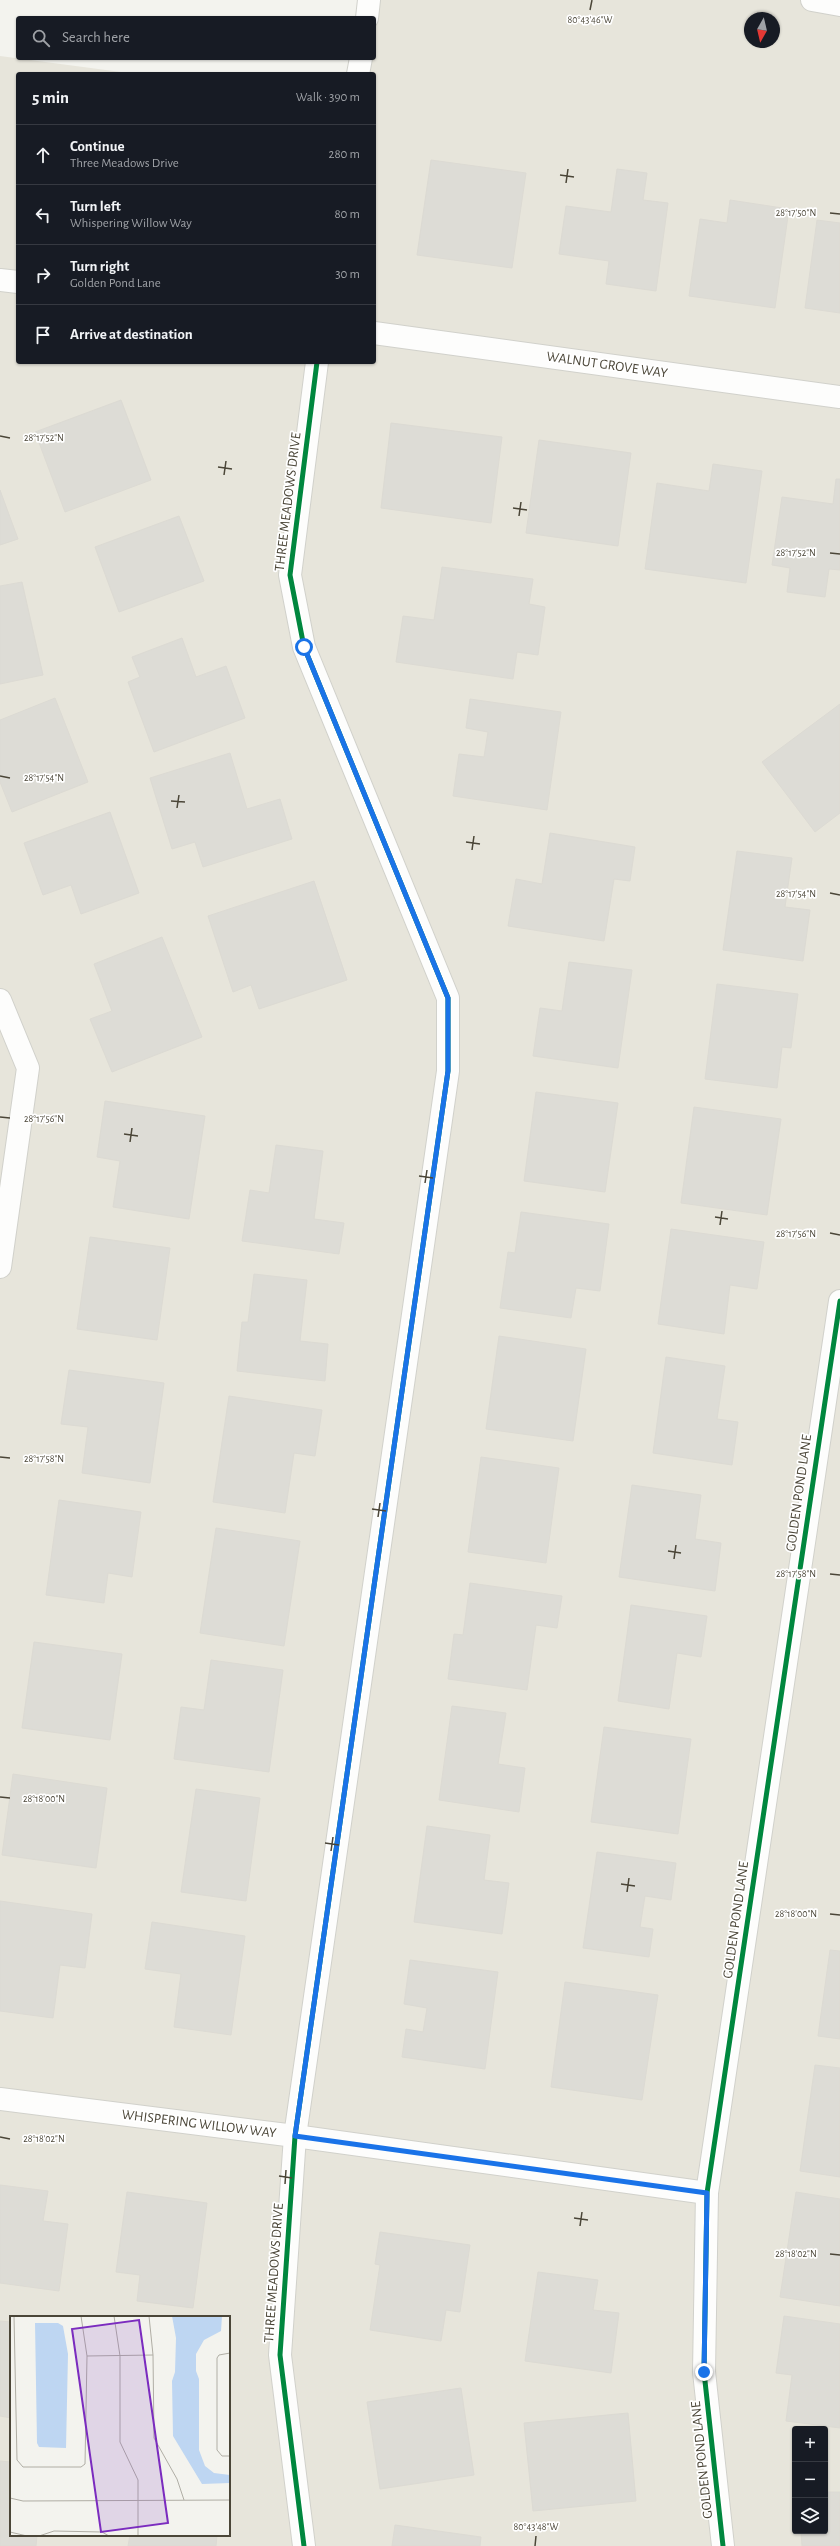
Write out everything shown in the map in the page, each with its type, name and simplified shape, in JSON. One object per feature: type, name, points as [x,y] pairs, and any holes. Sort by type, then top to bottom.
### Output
[{"type":"street","points":[[367,16],[369,0]]},
{"type":"street","points":[[812,0],[840,5]]},
{"type":"street","points":[[358,72],[361,60]]},
{"type":"street","points":[[0,280],[16,282]]},
{"type":"street","name":"WALNUT GROVE WAY","points":[[376,333],[840,397]]},
{"type":"street","name":"THREE MEADOWS DRIVE","points":[[304,2546],[280,2355],[295,2136],[448,1071],[448,998],[304,647],[291,582],[291,567],[317,364]]},
{"type":"street","points":[[0,1000],[28,1068],[0,1267]]},
{"type":"street","name":"GOLDEN POND LANE","points":[[723,2546],[704,2372],[707,2193],[840,1301]]},
{"type":"street","name":"WHISPERING WILLOW WAY","points":[[0,2099],[295,2136],[707,2193]]},
{"type":"shaded area","points":[[366,0],[840,0],[840,2546],[0,2546],[0,56],[16,58],[16,60],[30,60],[121,72],[16,72],[16,364],[376,364],[376,72],[355,72],[358,60],[376,60],[376,16],[373,16]]},
{"type":"building","points":[[431,160],[526,173],[512,268],[417,255]]},
{"type":"building","points":[[617,169],[647,173],[643,200],[668,203],[656,291],[606,284],[609,261],[559,254],[566,206],[611,212]]},
{"type":"building","points":[[730,200],[789,209],[775,308],[689,296],[700,219],[727,223]]},
{"type":"building","points":[[817,220],[840,223],[840,313],[805,308]]},
{"type":"building","points":[[121,400],[151,480],[65,512],[35,432]]},
{"type":"building","points":[[391,423],[502,437],[491,523],[381,508]]},
{"type":"building","points":[[539,440],[631,453],[618,546],[526,533]]},
{"type":"building","points":[[713,464],[762,471],[746,583],[645,569],[657,483],[709,491]]},
{"type":"building","points":[[836,479],[840,479],[840,570],[829,569],[825,597],[787,592],[790,568],[772,565],[782,497],[833,504]]},
{"type":"building","points":[[0,490],[18,539],[0,545]]},
{"type":"building","points":[[179,516],[204,581],[119,612],[95,547]]},
{"type":"building","points":[[442,567],[533,579],[529,604],[545,607],[538,655],[517,652],[513,679],[396,662],[403,616],[434,620]]},
{"type":"building","points":[[22,582],[43,675],[0,684],[0,586]]},
{"type":"building","points":[[182,638],[196,677],[226,666],[245,718],[154,752],[128,682],[140,677],[132,657]]},
{"type":"building","points":[[55,698],[88,782],[12,812],[0,782],[0,720]]},
{"type":"building","points":[[470,699],[561,712],[547,810],[453,796],[459,754],[484,757],[488,732],[466,728]]},
{"type":"building","points":[[840,704],[840,813],[815,832],[762,762]]},
{"type":"building","points":[[230,753],[247,809],[280,799],[292,839],[203,867],[195,842],[172,849],[150,778]]},
{"type":"building","points":[[110,812],[139,893],[81,914],[71,885],[43,895],[24,843]]},
{"type":"building","points":[[550,833],[635,847],[630,881],[614,879],[604,941],[508,926],[516,879],[542,884]]},
{"type":"building","points":[[737,851],[792,858],[785,907],[810,910],[803,961],[723,950]]},
{"type":"building","points":[[314,881],[347,980],[259,1009],[251,985],[233,992],[208,916]]},
{"type":"building","points":[[162,937],[202,1037],[112,1072],[90,1019],[112,1011],[94,964]]},
{"type":"building","points":[[569,962],[632,970],[618,1068],[533,1056],[540,1008],[562,1011]]},
{"type":"building","points":[[717,984],[798,994],[791,1048],[782,1047],[777,1088],[705,1079]]},
{"type":"building","points":[[536,1092],[618,1103],[605,1192],[524,1181]]},
{"type":"building","points":[[105,1101],[205,1116],[189,1219],[113,1207],[120,1161],[97,1157]]},
{"type":"building","points":[[694,1107],[781,1119],[767,1215],[681,1203]]},
{"type":"building","points":[[276,1145],[323,1151],[314,1219],[344,1223],[339,1254],[242,1241],[250,1190],[269,1193]]},
{"type":"building","points":[[521,1212],[609,1224],[600,1291],[576,1288],[571,1318],[500,1308],[508,1252],[515,1253]]},
{"type":"building","points":[[671,1229],[764,1242],[757,1289],[730,1285],[724,1334],[658,1324]]},
{"type":"building","points":[[90,1237],[170,1248],[157,1340],[77,1329]]},
{"type":"building","points":[[254,1274],[307,1280],[300,1341],[328,1344],[325,1381],[237,1371],[242,1322],[248,1322]]},
{"type":"building","points":[[499,1336],[586,1349],[573,1441],[486,1429]]},
{"type":"building","points":[[666,1357],[725,1366],[717,1419],[738,1422],[732,1465],[653,1453]]},
{"type":"building","points":[[69,1370],[164,1383],[150,1483],[82,1473],[88,1427],[61,1424]]},
{"type":"building","points":[[229,1396],[322,1410],[315,1456],[294,1453],[285,1513],[213,1502]]},
{"type":"building","points":[[481,1457],[559,1468],[546,1563],[468,1552]]},
{"type":"building","points":[[632,1485],[701,1495],[695,1539],[721,1543],[715,1591],[619,1577]]},
{"type":"building","points":[[59,1500],[141,1512],[132,1577],[108,1573],[104,1603],[46,1595]]},
{"type":"building","points":[[216,1528],[300,1541],[284,1646],[200,1633]]},
{"type":"building","points":[[470,1583],[562,1596],[557,1628],[536,1625],[527,1690],[448,1679],[454,1634],[463,1635]]},
{"type":"building","points":[[631,1605],[707,1616],[701,1657],[677,1653],[669,1709],[618,1701]]},
{"type":"building","points":[[34,1642],[122,1654],[110,1740],[22,1728]]},
{"type":"building","points":[[211,1660],[283,1670],[269,1772],[174,1759],[181,1707],[204,1710]]},
{"type":"building","points":[[452,1706],[506,1713],[498,1764],[525,1768],[519,1812],[439,1800]]},
{"type":"building","points":[[604,1727],[691,1739],[678,1834],[591,1822]]},
{"type":"building","points":[[13,1774],[107,1788],[96,1868],[2,1855]]},
{"type":"building","points":[[196,1789],[260,1798],[246,1901],[181,1892]]},
{"type":"building","points":[[427,1826],[490,1835],[484,1880],[509,1883],[502,1934],[414,1922]]},
{"type":"building","points":[[597,1852],[676,1863],[671,1900],[645,1896],[640,1927],[653,1929],[649,1957],[583,1948]]},
{"type":"building","points":[[0,1901],[92,1914],[85,1968],[60,1965],[53,2018],[0,2011]]},
{"type":"building","points":[[152,1922],[245,1936],[231,2035],[174,2027],[181,1974],[145,1969]]},
{"type":"building","points":[[830,1950],[840,1951],[840,2039],[818,2036]]},
{"type":"building","points":[[410,1960],[498,1972],[485,2069],[402,2057],[406,2029],[423,2032],[427,2008],[404,2004]]},
{"type":"building","points":[[565,1982],[658,1995],[642,2100],[551,2087]]},
{"type":"building","points":[[815,2065],[840,2068],[840,2177],[800,2171]]},
{"type":"building","points":[[0,2185],[48,2191],[43,2221],[68,2224],[59,2291],[0,2283]]},
{"type":"building","points":[[127,2192],[207,2203],[193,2308],[137,2301],[140,2275],[116,2272]]},
{"type":"building","points":[[796,2192],[840,2199],[840,2306],[780,2297]]},
{"type":"building","points":[[380,2232],[470,2245],[460,2312],[446,2310],[441,2341],[370,2330],[380,2265],[375,2264]]},
{"type":"building","points":[[538,2272],[598,2280],[593,2310],[619,2313],[611,2373],[525,2361]]},
{"type":"building","points":[[784,2316],[840,2324],[840,2428],[786,2421],[792,2375],[776,2373]]},
{"type":"building","points":[[0,2321],[10,2322],[10,2418],[0,2416]]},
{"type":"building","points":[[461,2388],[474,2475],[380,2489],[367,2402]]},
{"type":"building","points":[[628,2413],[636,2501],[533,2511],[524,2423]]},
{"type":"building","points":[[0,2461],[10,2462],[10,2536],[37,2536],[36,2546],[0,2546]]},
{"type":"building","points":[[828,2492],[840,2492],[840,2546],[802,2546],[801,2534],[828,2534]]},
{"type":"building","points":[[395,2525],[481,2537],[480,2546],[392,2546]]},
{"type":"building","points":[[130,2536],[217,2536],[216,2546],[128,2546]]},
{"type":"cycle path","points":[[304,2546],[280,2355],[295,2136],[448,1071],[448,998],[304,647],[290,575],[317,364]]},
{"type":"cycle path","points":[[723,2546],[704,2372],[707,2193],[840,1301]]},
{"type":"route","points":[[304,647],[448,998],[448,1071],[295,2136],[707,2193],[704,2372]]}]
